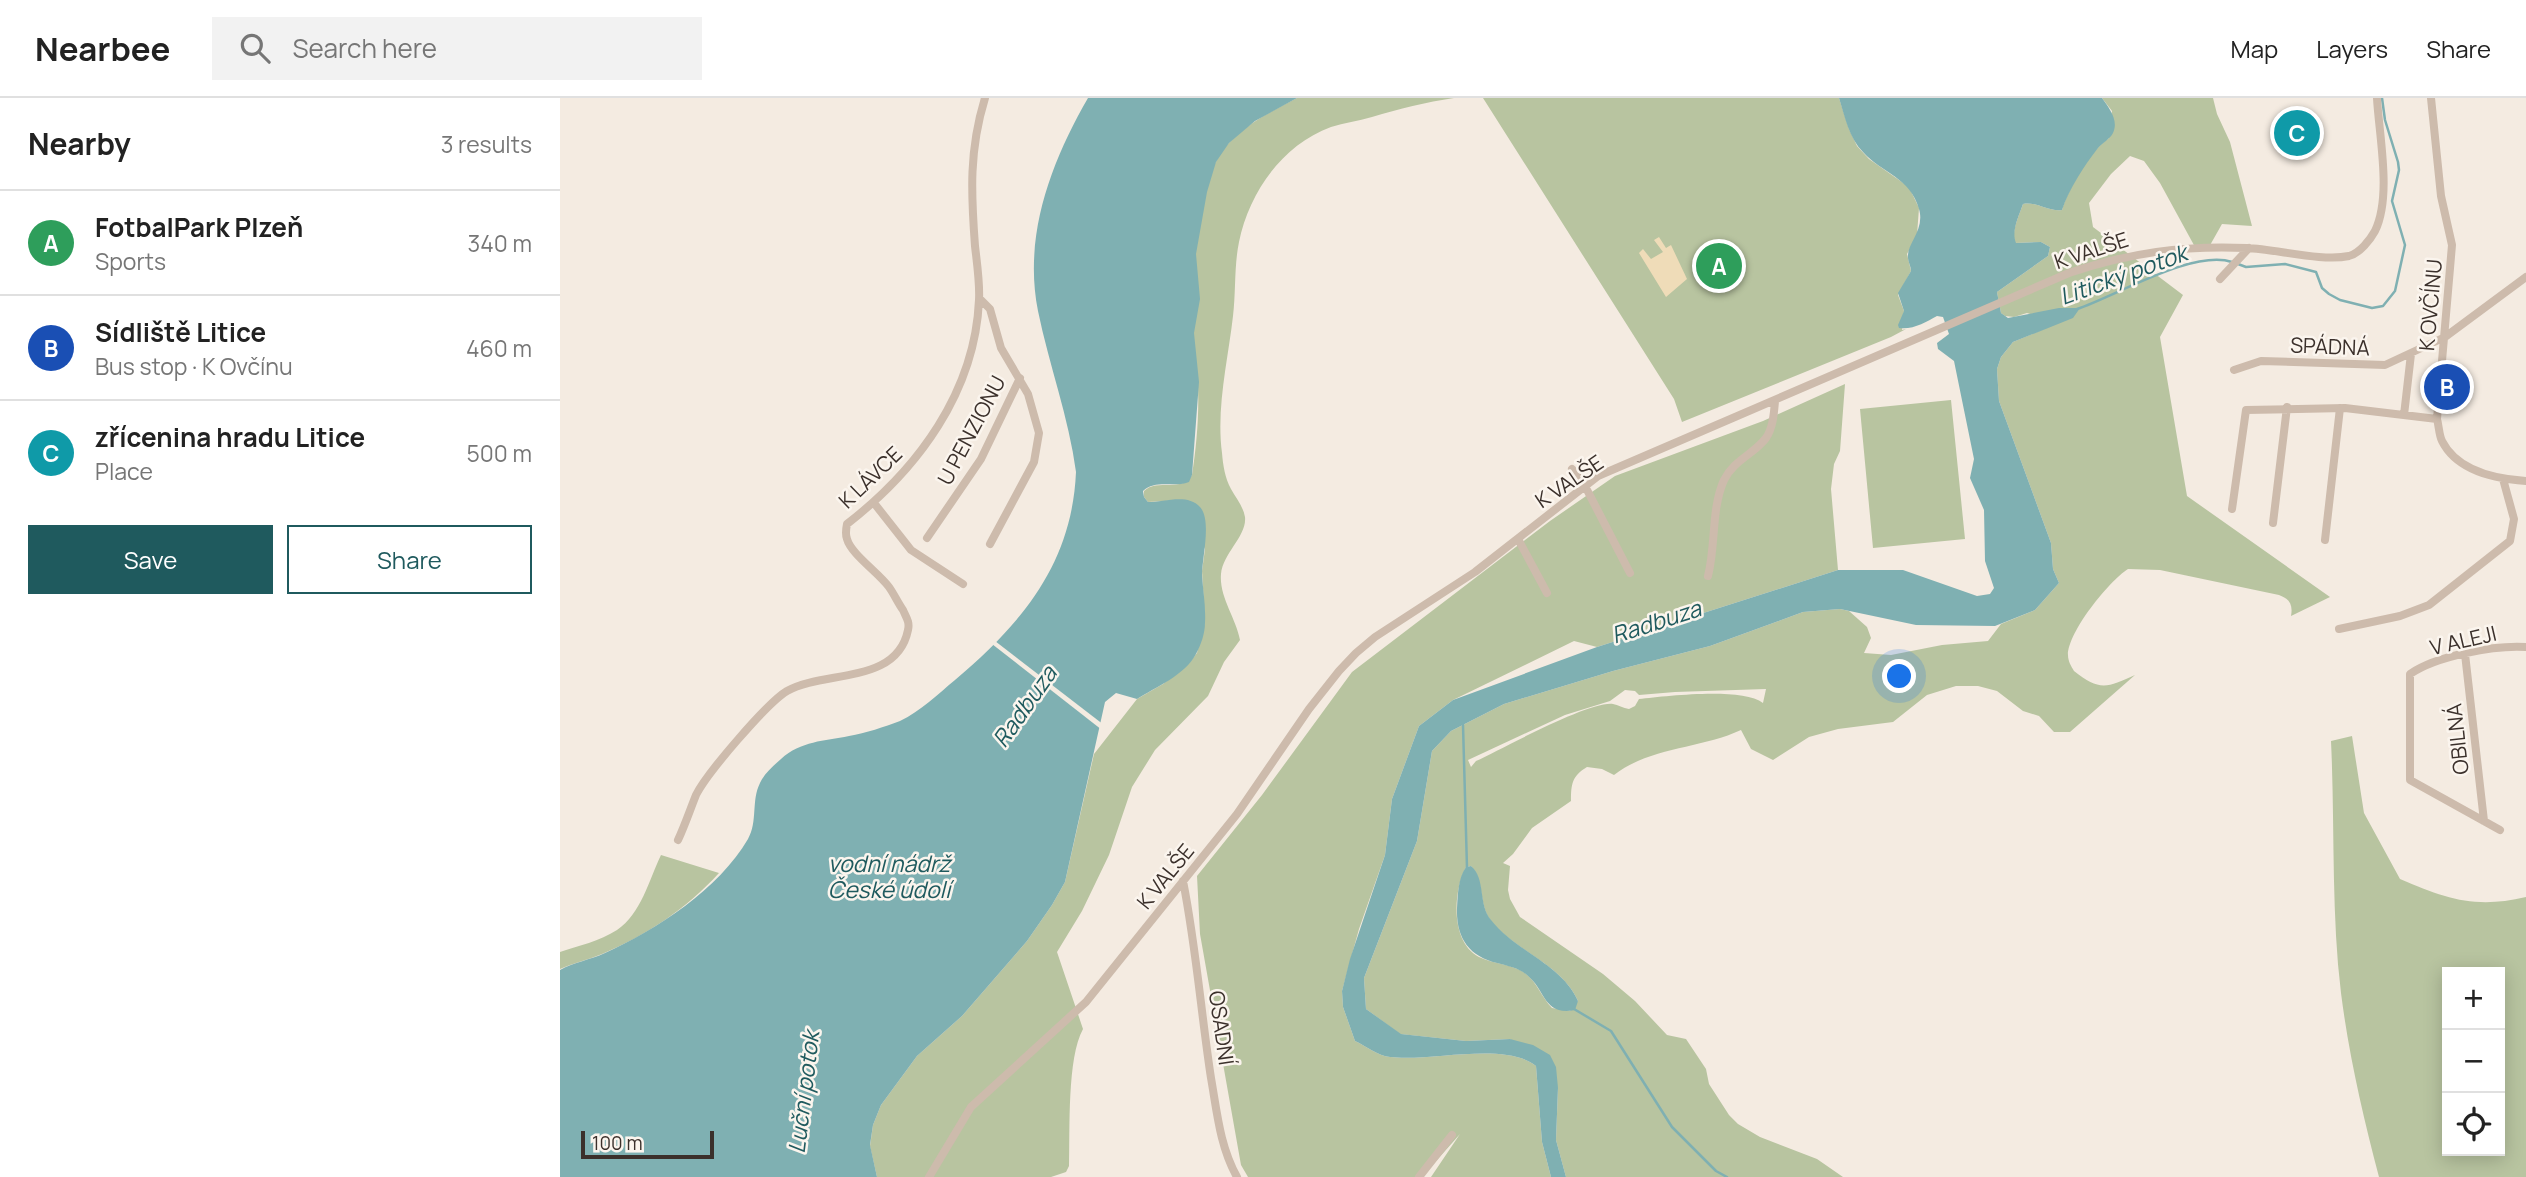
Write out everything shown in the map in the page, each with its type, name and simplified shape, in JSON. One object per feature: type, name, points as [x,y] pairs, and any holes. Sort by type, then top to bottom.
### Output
[{"type":"street","name":"K LÁVCE","points":[[678,840],[697,794],[706,781],[775,701],[785,692],[809,682],[853,674],[882,665],[903,643],[908,632],[908,620],[889,587],[848,543],[847,524],[874,503],[921,452],[955,398],[969,358],[980,299],[971,198],[971,160],[985,98]]},
{"type":"street","name":"K VALŠE","points":[[929,1177],[971,1107],[1086,1002],[1237,814],[1309,709],[1356,653],[1375,638],[1475,572],[1598,476],[2069,273],[2107,260],[2143,252],[2195,247],[2249,248],[2328,257],[2351,255],[2367,243],[2380,219],[2382,196],[2377,98]]},
{"type":"street","name":"K OVČÍNU","points":[[2431,98],[2441,196],[2452,245],[2437,419],[2441,440],[2454,457],[2478,472],[2503,479],[2526,481]]},
{"type":"street","points":[[2220,279],[2249,248]]},
{"type":"street","name":"SPÁDNÁ","points":[[2234,370],[2261,361],[2385,365],[2445,337],[2526,277]]},
{"type":"street","name":"U PENZIONU","points":[[927,538],[981,459],[1020,378],[1001,348],[990,309],[980,299]]},
{"type":"street","points":[[2404,415],[2411,354]]},
{"type":"street","points":[[990,544],[1036,456],[1039,432],[1037,422],[1020,378]]},
{"type":"street","points":[[1708,576],[1723,483],[1730,468],[1768,435],[1775,401]]},
{"type":"street","points":[[2232,509],[2246,410],[2287,407],[2340,408],[2437,419]]},
{"type":"street","points":[[2273,523],[2287,407]]},
{"type":"street","points":[[2325,540],[2340,408]]},
{"type":"street","points":[[1572,469],[1585,486],[1630,573]]},
{"type":"street","points":[[2339,629],[2400,616],[2429,605],[2510,541],[2514,519],[2503,479]]},
{"type":"street","points":[[874,503],[911,550],[963,584]]},
{"type":"street","points":[[1518,538],[1547,593]]},
{"type":"street","name":"V ALEJI","points":[[2484,821],[2410,780],[2410,674],[2465,654],[2491,648],[2526,647]]},
{"type":"street","name":"OBILNÁ","points":[[2465,654],[2484,821]]},
{"type":"street","points":[[2484,821],[2500,830]]},
{"type":"street","name":"OSADNÍ","points":[[1183,881],[1191,919],[1205,1040],[1220,1132],[1237,1177]]},
{"type":"street","points":[[1419,1177],[1452,1135]]},
{"type":"green space","points":[[1297,98],[1454,98],[1331,127],[1313,135],[1283,158],[1270,173],[1244,224],[1237,251],[1233,316],[1220,419],[1225,471],[1245,517],[1245,524],[1221,574],[1225,599],[1240,640],[1224,662],[1208,696],[1155,750],[1132,787],[1109,855],[1082,911],[1057,952],[1083,1029],[1074,1058],[1072,1076],[1069,1166],[1066,1172],[1051,1177],[877,1177],[870,1146],[873,1125],[881,1105],[917,1056],[962,1016],[1027,941],[1065,882],[1094,754],[1137,699],[1163,684],[1197,653],[1205,622],[1202,571],[1205,549],[1182,500],[1148,502],[1144,491],[1149,487],[1183,483],[1192,475],[1198,415],[1195,354],[1174,353],[1208,181],[1226,146],[1242,131]]},
{"type":"green space","points":[[1483,98],[1839,98],[1857,146],[1869,159],[1909,187],[1919,208],[1917,235],[1907,254],[1911,271],[1898,295],[1904,311],[1902,330],[1906,329],[1682,422],[1674,399]]},
{"type":"green space","points":[[2102,98],[2213,98],[2230,142],[2252,226],[2222,224],[2209,247],[2195,247],[2160,183],[2144,161],[2130,156],[2111,174],[2089,203],[2093,227],[2183,295],[2160,337],[2187,496],[2330,597],[2291,616],[2290,603],[2279,595],[2160,570],[2128,569],[2101,595],[2082,621],[2070,645],[2068,657],[2074,671],[2097,684],[2110,685],[2135,675],[2070,732],[2054,732],[2039,716],[2023,711],[1997,691],[1978,686],[1956,686],[1927,695],[1893,722],[1838,729],[1809,737],[1773,760],[1751,749],[1741,730],[1659,753],[1614,775],[1602,769],[1587,767],[1582,770],[1573,781],[1571,801],[1532,828],[1503,863],[1510,866],[1508,890],[1520,917],[1603,974],[1635,1001],[1667,1035],[1686,1039],[1706,1069],[1709,1084],[1738,1124],[1760,1137],[1817,1159],[1843,1177],[1566,1177],[1556,1140],[1558,1088],[1510,1039],[1466,1041],[1400,1034],[1366,1009],[1364,978],[1417,841],[1432,751],[1451,731],[1504,704],[1613,671],[1710,646],[1803,612],[1840,609],[1849,611],[1867,627],[1871,638],[1864,653],[1891,655],[1942,645],[1988,641],[2001,624],[2035,610],[2059,583],[2053,569],[2051,543],[1999,401],[1997,369],[2001,357],[2013,342],[2058,323],[2027,313],[2014,317],[2005,316],[2001,313],[1997,292],[2048,256],[2050,247],[2041,242],[2015,243],[2015,229],[2023,204],[2062,210],[2081,170],[2109,138],[2112,111]],"holes":[[[1766,689],[1763,703],[1739,695],[1704,694],[1639,699],[1635,706],[1629,709],[1613,704],[1601,705],[1545,727],[1476,761],[1471,767],[1468,760],[1565,715],[1610,701],[1625,690],[1635,691],[1639,695]],[[1471,866],[1478,879],[1484,907],[1491,921],[1512,941],[1550,967],[1571,988],[1578,1001],[1570,1011],[1552,1008],[1525,973],[1479,957],[1463,940],[1457,915],[1458,889],[1466,867]]]},
{"type":"green space","points":[[1845,384],[1840,451],[1834,464],[1831,489],[1838,570],[1597,647],[1574,641],[1453,700],[1419,726],[1392,799],[1385,855],[1359,929],[1342,991],[1343,1007],[1355,1041],[1386,1056],[1407,1058],[1487,1053],[1523,1059],[1536,1066],[1542,1142],[1551,1177],[1431,1177],[1460,1134],[1422,1177],[1248,1177],[1241,1165],[1200,934],[1197,876],[1262,795],[1352,672],[1550,521],[1615,476],[1763,421]]},
{"type":"green space","points":[[1951,400],[1965,539],[1873,548],[1860,409]]},
{"type":"green space","points":[[2352,736],[2364,813],[2400,879],[2461,900],[2492,902],[2526,897],[2526,1177],[2379,1177],[2348,1040],[2341,993],[2334,899],[2331,741]]},
{"type":"green space","points":[[661,855],[719,873],[693,898],[650,930],[602,954],[560,969],[560,952],[603,937],[625,923],[644,896]]},
{"type":"sand","points":[[1659,237],[1666,248],[1671,245],[1687,279],[1666,297],[1639,253],[1643,249],[1651,259],[1663,252],[1654,240]]},
{"type":"water","name":"vodní nádrž České údolí","points":[[1088,98],[1297,98],[1255,121],[1229,143],[1216,162],[1207,192],[1196,254],[1200,299],[1194,333],[1199,382],[1192,475],[1189,482],[1153,485],[1143,491],[1148,502],[1189,500],[1204,513],[1206,530],[1202,575],[1205,623],[1198,650],[1178,674],[1137,699],[1116,693],[1105,702],[1065,882],[1027,941],[962,1016],[917,1056],[881,1105],[873,1125],[870,1145],[877,1177],[560,1177],[560,970],[625,944],[685,906],[721,875],[748,839],[753,825],[757,790],[764,776],[775,764],[805,745],[881,728],[908,717],[922,707],[1002,636],[1022,613],[1054,563],[1065,535],[1076,472],[1069,432],[1038,311],[1034,255],[1037,228],[1052,174]]},
{"type":"water","points":[[1839,98],[2102,98],[2112,114],[2115,123],[2113,133],[2082,170],[2062,210],[2023,204],[2015,229],[2016,243],[2041,242],[2050,247],[2048,256],[1997,292],[2001,313],[2008,318],[2059,308],[2080,308],[2073,318],[2013,342],[2001,357],[1997,369],[1999,401],[2051,543],[2053,569],[2059,583],[2035,610],[1995,626],[1916,625],[1840,609],[1803,612],[1710,646],[1613,671],[1504,704],[1451,731],[1432,751],[1417,841],[1364,978],[1366,1009],[1401,1034],[1466,1041],[1510,1039],[1533,1045],[1550,1055],[1556,1067],[1558,1088],[1556,1140],[1566,1177],[1551,1177],[1542,1142],[1536,1066],[1523,1059],[1487,1053],[1407,1058],[1386,1056],[1355,1041],[1343,1007],[1342,991],[1350,959],[1385,855],[1392,799],[1419,726],[1453,700],[1597,647],[1838,570],[1903,570],[1977,596],[1990,594],[1994,588],[1985,561],[1984,510],[1970,478],[1974,459],[1954,361],[1938,349],[1937,343],[1949,334],[1943,317],[1937,316],[1909,328],[1899,328],[1898,325],[1904,311],[1898,293],[1911,271],[1908,255],[1920,223],[1919,209],[1915,198],[1903,183],[1858,146],[1848,127]]},
{"type":"water","points":[[1471,866],[1479,877],[1484,907],[1491,920],[1512,941],[1561,977],[1578,1001],[1575,1010],[1565,1011],[1551,1006],[1524,973],[1479,956],[1466,944],[1457,919],[1457,902],[1461,876],[1466,867]]},
{"type":"pier","points":[[995,641],[1104,725],[1102,730],[992,644]]},
{"type":"waterway","name":"Litický potok","points":[[2238,264],[2246,267],[2285,264],[2316,272],[2322,288],[2340,300],[2372,308],[2383,306],[2395,291],[2405,245],[2392,201],[2399,170],[2385,120],[2382,98]]},
{"type":"waterway","name":"Litický potok","points":[[2077,309],[2176,268],[2197,262],[2232,262]]},
{"type":"waterway","points":[[1463,725],[1467,868]]},
{"type":"waterway","points":[[1574,1009],[1611,1031],[1672,1127],[1716,1171],[1727,1177]]},
{"type":"place","name":"zřícenina hradu Litice","points":[[2297,133]]},
{"type":"place","name":"FotbalPark Plzeň","points":[[1719,266]]},
{"type":"place","name":"Sídliště Litice","points":[[2447,387]]},
{"type":"water label","name":"Radbuza","points":[[1656,621]]},
{"type":"water label","name":"Radbuza","points":[[1024,706]]},
{"type":"water label","name":"Luční potok","points":[[803,1092]]}]
